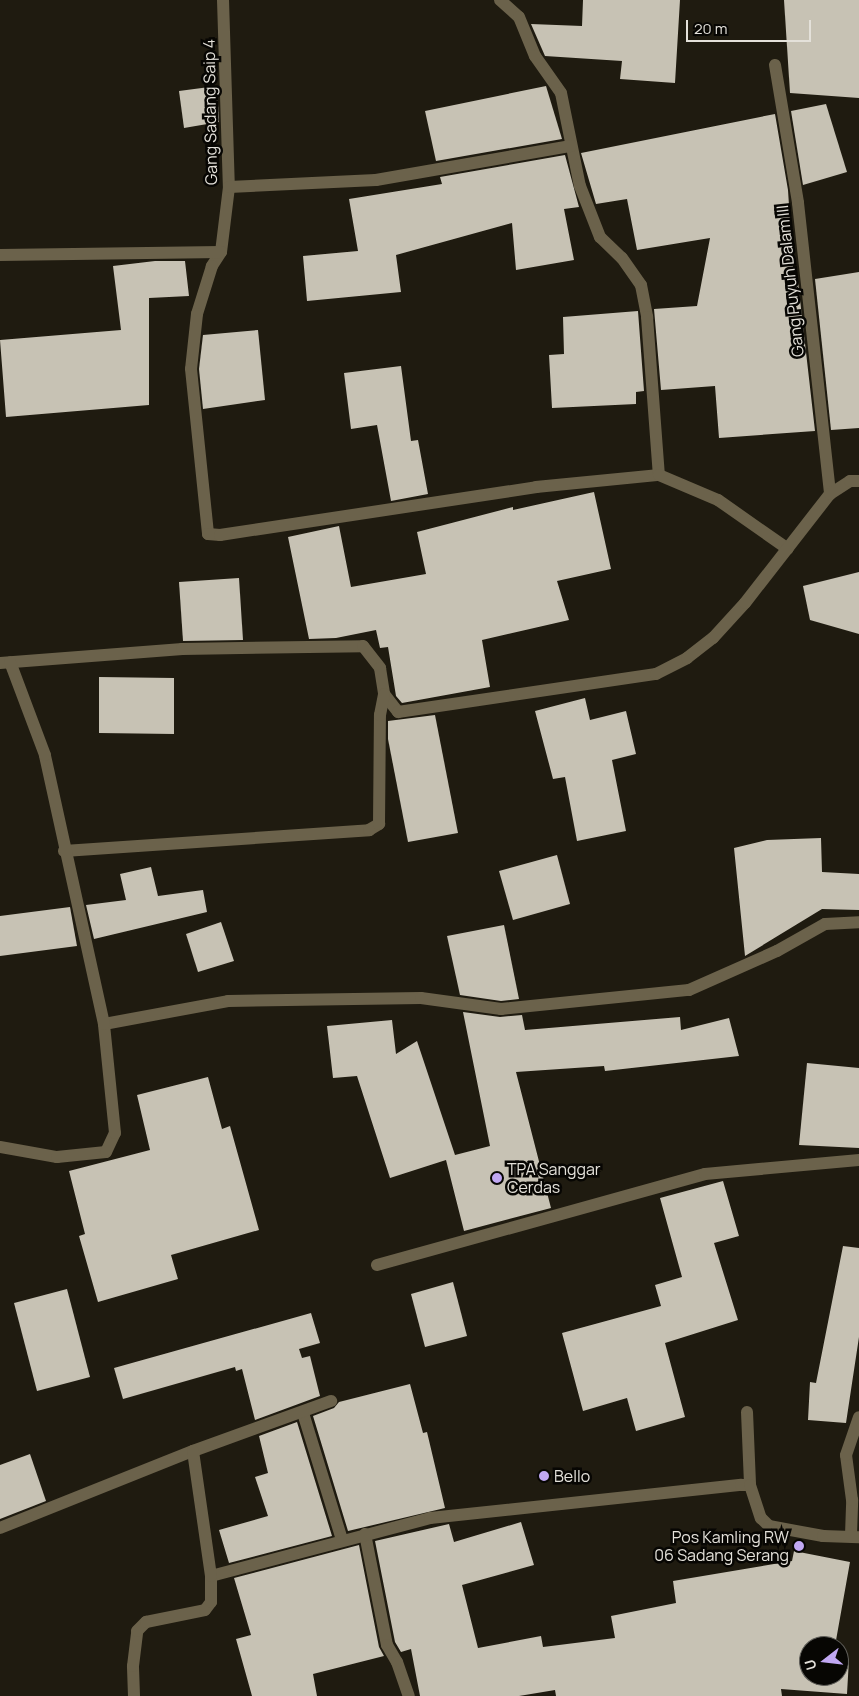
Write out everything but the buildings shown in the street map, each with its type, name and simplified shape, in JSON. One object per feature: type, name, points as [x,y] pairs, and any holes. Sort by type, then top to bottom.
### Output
[{"type":"street","name":"Gang Sadang Saip 4","points":[[223,0],[229,187],[221,252],[212,266],[197,314],[191,369],[208,534],[220,535],[536,487],[659,475]]},
{"type":"street","points":[[500,0],[519,17],[535,56],[561,93],[580,186],[600,237],[622,258],[641,285],[647,317],[659,475],[718,500],[788,549]]},
{"type":"street","name":"Gang Puyuh Dalam III","points":[[775,65],[798,203],[830,494]]},
{"type":"street","points":[[229,187],[376,180],[571,146]]},
{"type":"street","points":[[0,255],[221,252]]},
{"type":"street","points":[[384,694],[398,712],[432,709],[656,674],[687,658],[713,638],[788,549],[830,494],[850,481],[859,481]]},
{"type":"street","points":[[0,1147],[57,1157],[106,1152],[115,1133],[104,1024],[64,851],[45,755],[5,662],[182,649],[363,646],[380,668],[384,694],[380,715],[378,824],[369,830],[64,851]]},
{"type":"street","points":[[104,1024],[228,1001],[421,998],[501,1009],[689,990],[777,952],[826,924],[859,922]]},
{"type":"street","points":[[376,1265],[705,1174],[859,1160]]},
{"type":"street","points":[[0,1528],[193,1451],[303,1413],[331,1401]]},
{"type":"street","points":[[747,1412],[750,1485],[762,1518],[769,1526],[823,1536],[855,1536],[846,1455],[859,1418]]},
{"type":"street","points":[[303,1413],[342,1540]]},
{"type":"street","points":[[134,1696],[133,1666],[137,1630],[146,1622],[205,1610],[211,1602],[211,1576],[193,1451]]},
{"type":"street","points":[[211,1576],[430,1518],[750,1485]]},
{"type":"street","points":[[365,1534],[387,1645],[409,1696]]},
{"type":"place","name":"TPA Sanggar Cerdas","points":[[497,1178]]},
{"type":"place","name":"Bello","points":[[544,1476]]},
{"type":"place","name":"Pos Kamling RW 06 Sadang Serang","points":[[799,1546]]}]
